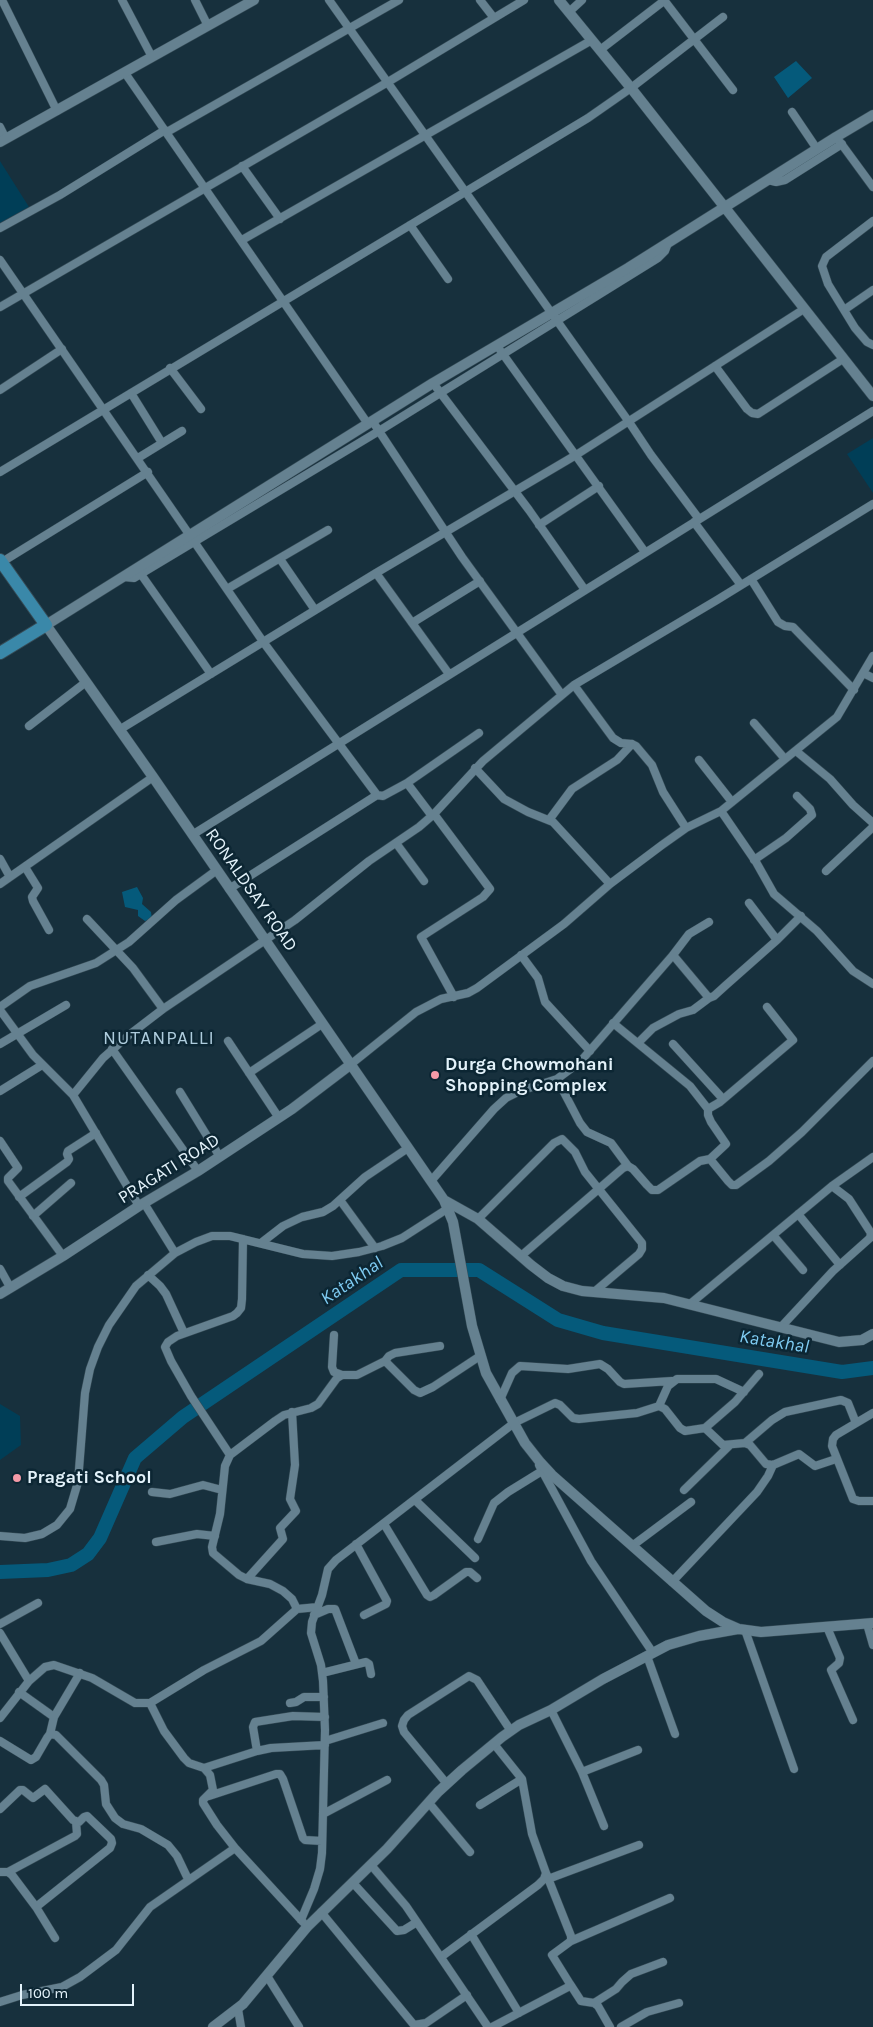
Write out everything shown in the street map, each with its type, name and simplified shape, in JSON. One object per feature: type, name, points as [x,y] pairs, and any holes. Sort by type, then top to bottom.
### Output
[{"type":"main road","name":"RONALDSAY ROAD","points":[[1,561],[46,625]]},
{"type":"main road","points":[[0,653],[46,625]]},
{"type":"street","points":[[2,0],[57,111]]},
{"type":"street","points":[[122,0],[152,57]]},
{"type":"street","points":[[195,0],[208,26]]},
{"type":"street","points":[[0,127],[3,140],[254,0]]},
{"type":"street","points":[[329,0],[629,422],[741,585]]},
{"type":"street","points":[[0,228],[60,195],[166,131],[399,0]]},
{"type":"street","points":[[480,0],[494,18]]},
{"type":"street","points":[[0,307],[388,82],[524,0]]},
{"type":"street","points":[[559,0],[631,88],[873,396]]},
{"type":"street","points":[[569,12],[582,0]]},
{"type":"street","points":[[600,50],[664,0],[733,90]]},
{"type":"street","points":[[0,472],[282,300],[588,118],[631,88],[723,17]]},
{"type":"street","points":[[242,240],[592,40]]},
{"type":"street","points":[[125,73],[206,187],[282,300],[371,423],[379,431],[445,531],[562,695]]},
{"type":"street","points":[[792,112],[817,148]]},
{"type":"street","points":[[768,180],[776,182],[785,180],[872,117]]},
{"type":"street","points":[[46,625],[124,577],[139,571],[193,538],[433,383],[500,350],[554,318],[817,148],[838,140]]},
{"type":"street","points":[[838,140],[873,186]]},
{"type":"street","points":[[242,166],[280,219]]},
{"type":"street","points":[[873,222],[826,257],[822,266],[828,284],[844,310],[861,336],[873,345]]},
{"type":"street","points":[[410,224],[448,279]]},
{"type":"street","points":[[0,260],[148,472],[264,643],[377,795]]},
{"type":"street","points":[[844,310],[873,290]]},
{"type":"street","points":[[119,730],[445,531],[576,455],[804,309]]},
{"type":"street","points":[[0,390],[62,349]]},
{"type":"street","points":[[193,538],[379,431],[441,393],[500,350]]},
{"type":"street","points":[[500,350],[645,552]]},
{"type":"street","points":[[715,366],[747,408],[752,413],[758,414],[844,358]]},
{"type":"street","points":[[170,368],[201,409]]},
{"type":"street","points":[[433,383],[585,590]]},
{"type":"street","points":[[131,393],[162,444]]},
{"type":"street","points":[[192,835],[873,411]]},
{"type":"street","points":[[138,458],[182,431]]},
{"type":"street","points":[[1,561],[148,472]]},
{"type":"street","points":[[539,525],[599,486]]},
{"type":"street","points":[[73,1095],[112,1049],[163,1009],[266,941],[369,861],[396,844],[433,815],[475,768],[574,685],[751,580],[873,504]]},
{"type":"street","points":[[227,589],[328,530]]},
{"type":"street","points":[[280,559],[316,610]]},
{"type":"street","points":[[139,571],[211,674]]},
{"type":"street","points":[[376,573],[449,674]]},
{"type":"street","points":[[751,580],[778,622],[785,626],[793,627],[854,690]]},
{"type":"street","points":[[412,623],[480,581]]},
{"type":"street","name":"RONALDSAY ROAD","points":[[46,625],[446,1204],[453,1222],[472,1326],[480,1356],[486,1373],[500,1400],[532,1452],[552,1475],[706,1612],[723,1622],[742,1629]]},
{"type":"street","points":[[350,1065],[416,1012],[441,999],[454,997],[477,988],[564,924],[610,884],[686,828],[721,811],[837,717],[873,656]]},
{"type":"street","points":[[863,673],[873,678]]},
{"type":"street","points":[[29,726],[86,682]]},
{"type":"street","points":[[574,685],[614,738],[621,743],[632,744],[652,765],[664,792],[686,828]]},
{"type":"street","points":[[754,723],[786,759]]},
{"type":"street","points":[[229,888],[377,795],[383,796],[407,783],[479,734]]},
{"type":"street","points":[[549,820],[572,789],[617,760],[632,744]]},
{"type":"street","points":[[796,751],[830,779],[853,805],[873,823]]},
{"type":"street","points":[[699,760],[732,802]]},
{"type":"street","points":[[475,768],[504,799],[528,812],[549,820],[610,884]]},
{"type":"street","points":[[0,884],[152,777]]},
{"type":"street","points":[[407,783],[490,889],[484,897],[421,937],[454,997]]},
{"type":"street","points":[[754,860],[786,838],[812,815],[810,809],[797,796]]},
{"type":"street","points":[[721,811],[774,894],[801,916],[853,971],[873,984]]},
{"type":"street","points":[[826,871],[873,827]]},
{"type":"street","points":[[396,844],[424,881]]},
{"type":"street","points":[[0,859],[10,877]]},
{"type":"street","points":[[25,866],[38,888],[32,897],[33,901],[50,930]]},
{"type":"street","points":[[175,1253],[96,1134],[73,1095],[42,1065],[16,1033],[0,1008],[30,986],[96,963],[141,933],[172,903],[217,870]]},
{"type":"street","points":[[749,903],[777,940]]},
{"type":"street","points":[[638,1043],[653,1028],[679,1014],[693,1010],[714,996],[801,916]]},
{"type":"street","points":[[87,919],[116,949],[163,1009]]},
{"type":"street","points":[[431,1181],[494,1109],[506,1098],[520,1091],[557,1079],[580,1062],[689,934],[710,922]]},
{"type":"street","points":[[521,955],[538,978],[545,1002],[590,1051]]},
{"type":"street","points":[[673,955],[709,998]]},
{"type":"street","points":[[0,1044],[66,1005]]},
{"type":"street","points":[[708,1109],[723,1099],[793,1040],[768,1008]]},
{"type":"street","points":[[557,1079],[580,1123],[587,1132],[611,1143],[628,1166],[652,1190],[658,1190],[700,1161],[710,1159],[726,1144],[711,1122],[708,1109],[690,1086],[613,1023]]},
{"type":"street","points":[[249,1073],[322,1024]]},
{"type":"street","points":[[228,1042],[279,1118]]},
{"type":"street","points":[[673,1044],[723,1099]]},
{"type":"street","points":[[112,1049],[198,1171]]},
{"type":"street","points":[[710,1159],[728,1182],[736,1185],[769,1161],[802,1132],[873,1061]]},
{"type":"street","points":[[0,1091],[42,1065]]},
{"type":"street","name":"PRAGATI ROAD","points":[[0,1294],[220,1157],[325,1086],[350,1065]]},
{"type":"street","points":[[180,1092],[220,1157]]},
{"type":"street","points":[[19,1197],[67,1162],[69,1159],[68,1151],[96,1134]]},
{"type":"street","points":[[478,1219],[558,1140],[562,1139],[574,1152],[585,1172],[642,1242],[642,1249],[639,1254],[594,1292]]},
{"type":"street","points":[[0,1142],[18,1168],[8,1178],[19,1197],[63,1256]]},
{"type":"street","points":[[261,1243],[283,1226],[323,1212],[340,1200],[365,1177],[408,1148]]},
{"type":"street","points":[[690,1304],[832,1186],[873,1157]]},
{"type":"street","points":[[521,1256],[622,1168],[628,1166]]},
{"type":"street","points":[[33,1216],[71,1183]]},
{"type":"street","points":[[781,1327],[840,1265],[870,1238],[871,1233],[849,1199],[832,1186]]},
{"type":"street","points":[[340,1200],[375,1248]]},
{"type":"street","points":[[0,1536],[25,1538],[42,1534],[57,1525],[70,1509],[78,1482],[85,1393],[90,1369],[109,1325],[136,1286],[148,1275],[175,1253],[212,1236],[230,1236],[303,1254],[332,1256],[375,1248],[402,1238],[446,1204],[478,1219],[548,1278],[563,1286],[594,1292],[664,1298],[839,1342],[862,1340],[873,1334]]},
{"type":"street","points":[[798,1214],[840,1265]]},
{"type":"street","points":[[773,1235],[803,1270]]},
{"type":"street","points":[[230,1455],[191,1396],[165,1347],[168,1342],[184,1334],[233,1316],[240,1308],[243,1239]]},
{"type":"street","points":[[0,1270],[10,1287]]},
{"type":"street","points":[[148,1275],[163,1289],[184,1334]]},
{"type":"street","points":[[334,1335],[332,1367],[334,1372],[342,1375],[357,1375],[385,1361],[395,1353],[440,1346]]},
{"type":"street","points":[[385,1361],[414,1390],[420,1393],[434,1387],[480,1356]]},
{"type":"street","points":[[500,1400],[512,1373],[520,1366],[568,1369],[600,1364],[604,1365],[616,1379],[624,1384],[672,1381]]},
{"type":"street","points":[[213,2027],[238,2009],[267,1976],[304,1923],[320,1870],[325,1717],[322,1673],[311,1633],[328,1569],[356,1544],[514,1423],[555,1403],[560,1405],[573,1418],[579,1419],[637,1413],[659,1406],[665,1409],[680,1428],[685,1431],[705,1428],[727,1410],[759,1374]]},
{"type":"street","points":[[298,1610],[292,1599],[283,1591],[270,1584],[247,1579],[239,1575],[213,1553],[212,1547],[220,1514],[225,1466],[230,1455],[274,1421],[292,1412],[311,1408],[318,1404],[337,1378],[342,1375]]},
{"type":"street","points":[[659,1406],[664,1393],[672,1381],[677,1378],[716,1379],[744,1392]]},
{"type":"street","points":[[705,1428],[717,1442],[723,1445],[729,1446],[745,1443],[778,1415],[792,1410],[841,1400],[848,1402],[856,1422]]},
{"type":"street","points":[[247,1579],[283,1539],[280,1528],[296,1511],[290,1499],[295,1465],[292,1412]]},
{"type":"street","points":[[872,1500],[859,1501],[852,1498],[832,1446],[833,1439],[856,1422],[873,1414]]},
{"type":"street","points":[[745,1443],[755,1449],[766,1464],[773,1465],[799,1454],[815,1466],[836,1459]]},
{"type":"street","points":[[684,1490],[729,1446]]},
{"type":"street","points":[[532,1452],[591,1561],[650,1654],[675,1734]]},
{"type":"street","points":[[672,1582],[758,1492],[773,1465]]},
{"type":"street","points":[[478,1539],[494,1503],[542,1471]]},
{"type":"street","points":[[152,1492],[170,1494],[203,1485],[222,1490]]},
{"type":"street","points":[[415,1500],[475,1558]]},
{"type":"street","points":[[632,1546],[691,1502]]},
{"type":"street","points":[[384,1524],[426,1595],[430,1597],[434,1595],[466,1572],[470,1572],[477,1578]]},
{"type":"street","points":[[156,1542],[197,1534],[215,1536]]},
{"type":"street","points":[[356,1544],[387,1601],[382,1606],[364,1615]]},
{"type":"street","points":[[0,1624],[38,1603]]},
{"type":"street","points":[[0,1718],[29,1681],[45,1667],[54,1665],[80,1673],[108,1686],[135,1702],[150,1702],[204,1670],[261,1640],[298,1610],[334,1609],[356,1664]]},
{"type":"street","points":[[304,1923],[321,1912],[353,1882],[447,1784],[494,1744],[511,1731],[650,1654],[682,1640],[742,1629],[761,1632],[870,1623],[873,1645]]},
{"type":"street","points":[[827,1627],[840,1660],[831,1670],[853,1720]]},
{"type":"street","points":[[742,1629],[794,1769]]},
{"type":"street","points":[[0,1633],[29,1681]]},
{"type":"street","points":[[322,1673],[366,1662],[369,1664],[371,1674]]},
{"type":"street","points":[[0,1741],[31,1760],[36,1757],[50,1734],[54,1717],[80,1673]]},
{"type":"street","points":[[447,1784],[404,1732],[402,1726],[408,1715],[470,1676],[477,1680],[511,1731]]},
{"type":"street","points":[[19,1692],[54,1717]]},
{"type":"street","points":[[290,1703],[304,1697],[324,1696]]},
{"type":"street","points":[[150,1702],[164,1731],[184,1758],[204,1768],[210,1775],[214,1786],[211,1793],[202,1800],[204,1806],[234,1848],[304,1923]]},
{"type":"street","points":[[551,1710],[582,1772],[604,1826]]},
{"type":"street","points":[[257,1750],[253,1727],[255,1722],[293,1716],[325,1717]]},
{"type":"street","points":[[204,1768],[257,1750],[325,1743],[383,1723]]},
{"type":"street","points":[[50,1734],[56,1735],[101,1780],[104,1785],[106,1804],[115,1818],[123,1824],[141,1829],[168,1845],[177,1856],[188,1879]]},
{"type":"street","points":[[494,1744],[522,1779],[532,1834],[571,1936],[571,1941]]},
{"type":"street","points":[[582,1772],[638,1750]]},
{"type":"street","points":[[206,1797],[280,1774],[303,1838],[305,1840],[322,1841]]},
{"type":"street","points":[[480,1805],[522,1779]]},
{"type":"street","points":[[323,1814],[387,1780]]},
{"type":"street","points":[[0,1809],[20,1790],[23,1790],[33,1798],[44,1789],[76,1822],[77,1830],[75,1836],[4,1872],[36,1907],[55,1938]]},
{"type":"street","points":[[429,1802],[470,1852]]},
{"type":"street","points":[[36,1907],[110,1848],[111,1840],[87,1816],[76,1822]]},
{"type":"street","points":[[441,1957],[538,1885],[547,1876],[639,1845]]},
{"type":"street","points":[[0,2002],[17,1996],[62,1987],[80,1977],[116,1950],[150,1907],[234,1848]]},
{"type":"street","points":[[371,1865],[417,1922],[488,2027]]},
{"type":"street","points":[[353,1882],[397,1931],[404,1930],[417,1922]]},
{"type":"street","points":[[610,2027],[602,2012],[594,2003],[581,2001],[552,1955],[571,1941],[670,1898]]},
{"type":"street","points":[[321,1912],[414,2025],[426,2023],[467,1995]]},
{"type":"street","points":[[471,1934],[520,2013]]},
{"type":"street","points":[[594,2003],[616,1989],[631,1974],[663,1962]]},
{"type":"street","points":[[267,1976],[299,2027]]},
{"type":"street","points":[[492,2027],[567,1989],[570,1984]]},
{"type":"street","points":[[621,2027],[647,2012],[679,2003]]},
{"type":"street","points":[[238,2009],[241,2027]]},
{"type":"shaded area","points":[[796,61],[812,78],[788,98],[774,77]]},
{"type":"shaded area","points":[[0,161],[29,207],[0,223]]},
{"type":"shaded area","points":[[873,438],[873,493],[847,454]]},
{"type":"shaded area","points":[[137,887],[143,898],[142,904],[151,912],[152,919],[145,921],[138,916],[138,910],[125,907],[122,892]]},
{"type":"shaded area","points":[[0,1404],[20,1416],[21,1445],[0,1460]]},
{"type":"waterway","name":"Katakhal","points":[[0,1572],[48,1570],[71,1565],[88,1554],[100,1538],[135,1458],[183,1417],[401,1270],[479,1270],[558,1320],[603,1333],[842,1372],[873,1368]]},
{"type":"place","name":"Durga Chowmohani Shopping Complex","points":[[435,1075]]},
{"type":"place","name":"Pragati School","points":[[17,1478]]},
{"type":"district","name":"NUTANPALLI","points":[[159,1039]]}]
